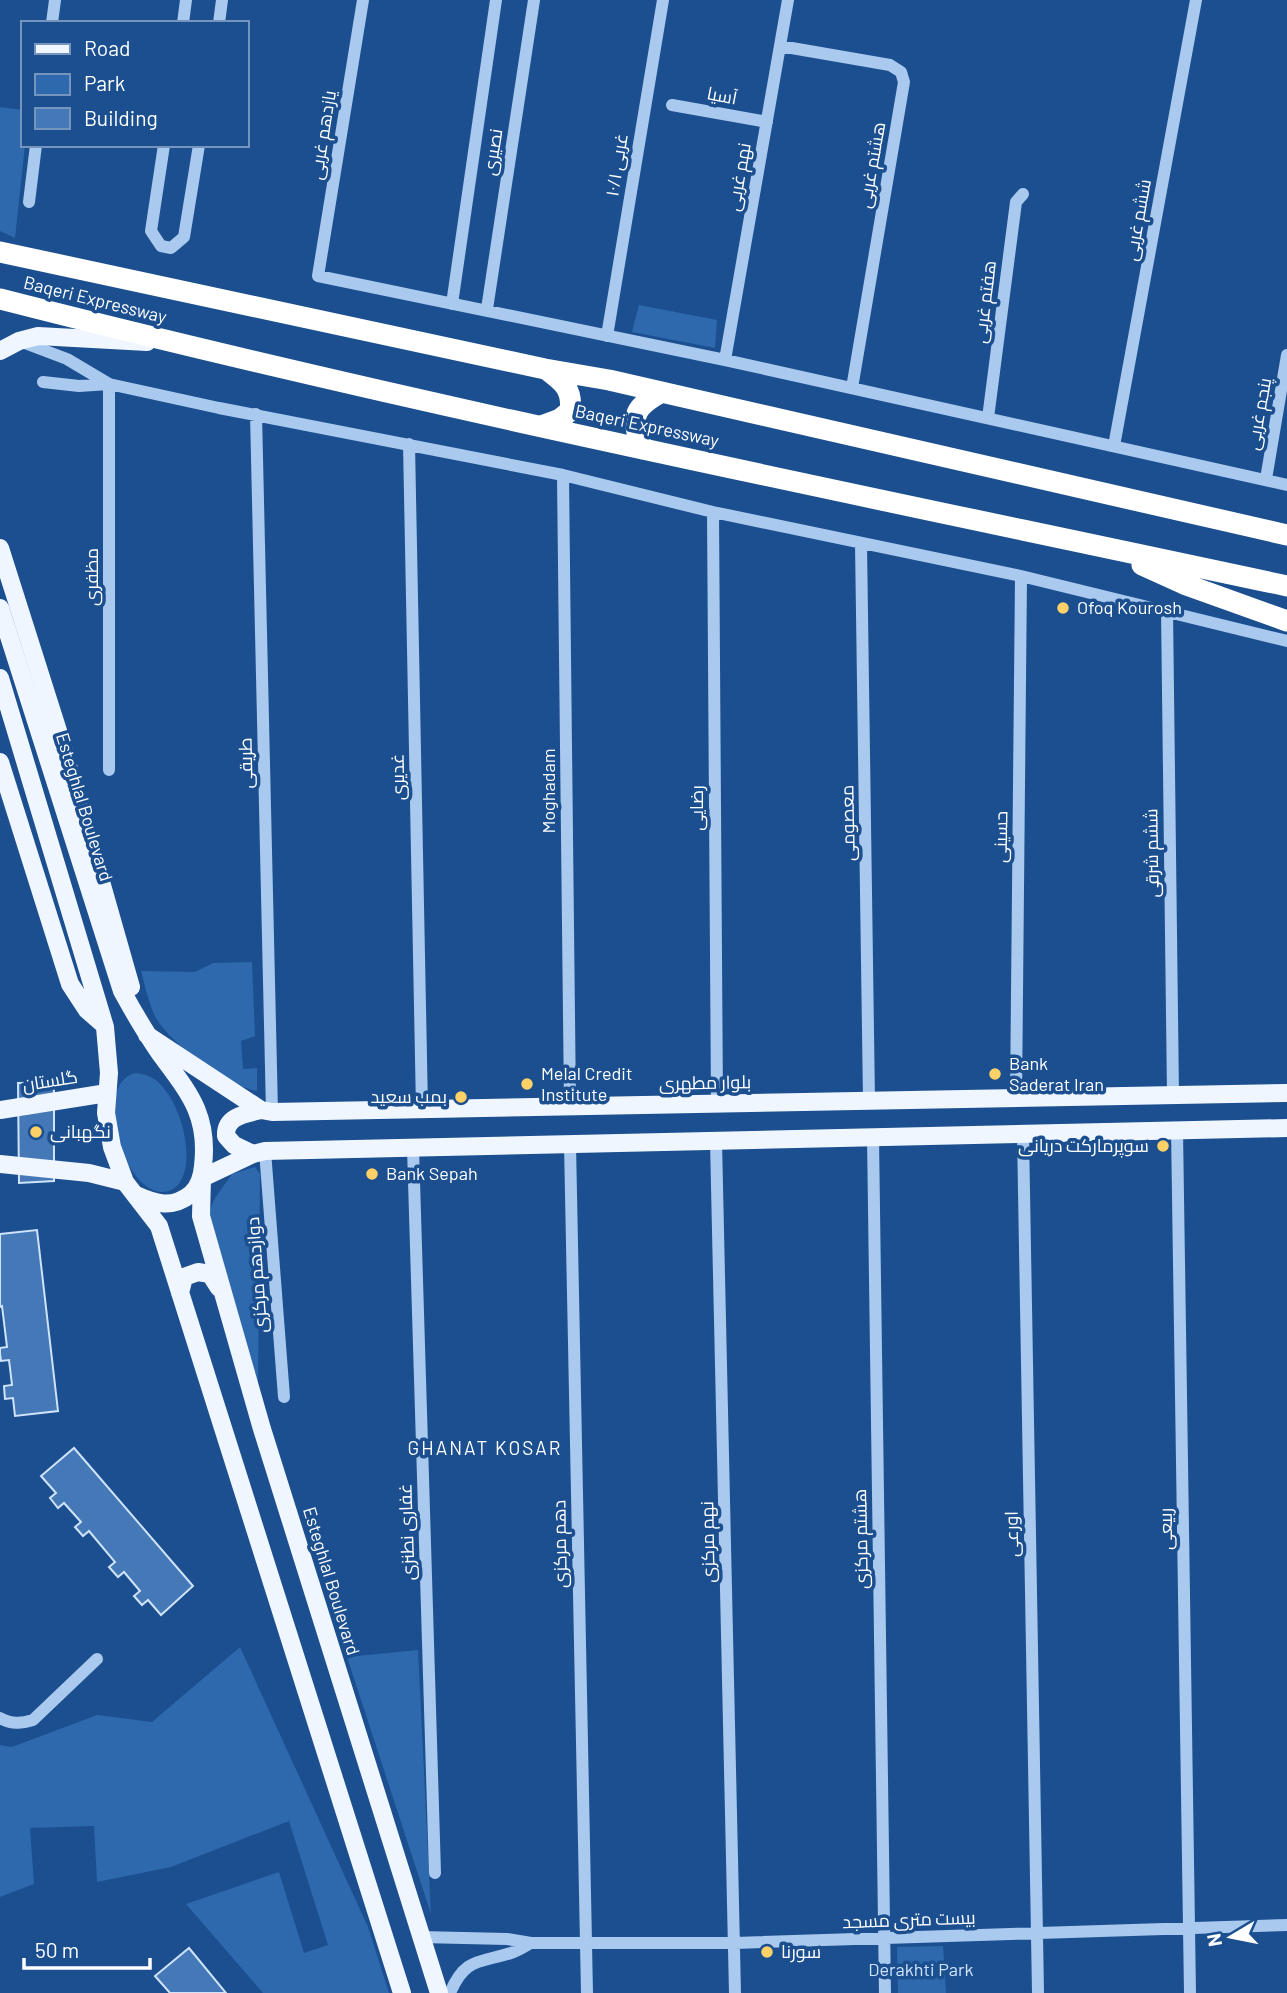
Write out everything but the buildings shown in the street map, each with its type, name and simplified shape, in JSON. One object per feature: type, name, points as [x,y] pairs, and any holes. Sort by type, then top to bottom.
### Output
[{"type":"highway","name":"Baqeri Expressway","points":[[9,255],[545,369],[609,380],[1287,535]]},
{"type":"highway","name":"Baqeri Expressway","points":[[0,299],[174,344],[643,449],[1287,586]]},
{"type":"highway","points":[[541,426],[560,419],[570,411],[572,399],[564,383],[545,369]]},
{"type":"highway","points":[[643,449],[635,429],[635,416],[643,403],[660,393]]},
{"type":"highway","points":[[1108,550],[1184,584],[1287,621]]},
{"type":"main road","points":[[0,244],[9,255]]},
{"type":"main road","points":[[0,351],[19,341],[38,336],[174,344]]},
{"type":"main road","points":[[0,548],[74,784],[130,983],[135,1015]]},
{"type":"main road","name":"Esteghlal Boulevard","points":[[0,608],[122,991],[148,1035],[193,1100],[204,1138],[201,1216],[261,1429],[439,1993]]},
{"type":"main road","points":[[0,678],[105,1027],[109,1073],[106,1113],[112,1147],[130,1189],[159,1226],[402,1993]]},
{"type":"main road","points":[[0,762],[70,984],[87,1010],[105,1027]]},
{"type":"main road","points":[[148,1035],[266,1111]]},
{"type":"main road","name":"گلستان","points":[[0,1110],[107,1093]]},
{"type":"main road","name":"بلوار مطهری","points":[[266,1111],[1287,1093]]},
{"type":"main road","points":[[266,1111],[231,1120],[225,1128],[226,1136],[234,1145],[259,1153],[1287,1128]]},
{"type":"main road","points":[[0,1164],[89,1173],[130,1189],[155,1203],[174,1203],[194,1192],[202,1178],[259,1153]]},
{"type":"main road","points":[[180,1293],[184,1277],[198,1272],[210,1274],[224,1297]]},
{"type":"street","points":[[52,21],[55,0]]},
{"type":"street","points":[[183,21],[186,0]]},
{"type":"street","points":[[219,21],[222,0]]},
{"type":"street","name":"یازدهم غربی","points":[[363,0],[318,276],[452,304]]},
{"type":"street","name":"نصیری","points":[[452,304],[496,0]]},
{"type":"street","name":"نصیری","points":[[486,309],[534,0]]},
{"type":"street","name":"۱۰/۱ غربی","points":[[607,337],[663,0]]},
{"type":"street","name":"نهم غربی","points":[[725,360],[788,0]]},
{"type":"street","name":"ششم غربی","points":[[1114,446],[1196,0]]},
{"type":"street","name":"هشتم غربی","points":[[780,46],[890,65],[901,72],[904,82],[852,388]]},
{"type":"street","name":"آسیا","points":[[672,104],[766,122]]},
{"type":"street","points":[[29,202],[36,147]]},
{"type":"street","points":[[164,147],[151,231],[164,248],[176,246],[184,237],[199,147]]},
{"type":"street","name":"هفتم غربی","points":[[989,418],[1016,202],[1023,194]]},
{"type":"street","points":[[452,304],[725,360],[1287,485]]},
{"type":"street","points":[[19,341],[67,359],[109,384]]},
{"type":"street","name":"پنجم غربی","points":[[1266,479],[1287,355]]},
{"type":"street","points":[[43,382],[79,386],[109,384],[563,475],[713,512],[1021,576],[1287,641]]},
{"type":"street","name":"مظفری","points":[[109,384],[110,770]]},
{"type":"street","name":"طریقی","points":[[256,414],[266,1111]]},
{"type":"street","name":"غدیری","points":[[409,444],[422,1109]]},
{"type":"street","name":"Moghadam","points":[[563,475],[570,1106]]},
{"type":"street","name":"رضایی","points":[[713,512],[717,1103]]},
{"type":"street","name":"معصومی","points":[[861,544],[869,1101]]},
{"type":"street","name":"حسینی","points":[[1016,1098],[1021,576]]},
{"type":"street","name":"ششم شرقی","points":[[1167,610],[1173,1095]]},
{"type":"street","name":"ربیعی","points":[[1177,1130],[1189,1927]]},
{"type":"street","name":"اورعی","points":[[1023,1134],[1038,1993]]},
{"type":"street","name":"هشتم مرکزی","points":[[873,1138],[884,1939]]},
{"type":"street","name":"نهم مرکزی","points":[[716,1141],[735,1993]]},
{"type":"street","name":"دهم مرکزی","points":[[570,1144],[587,1993]]},
{"type":"street","name":"غفاری نطنزی","points":[[413,1148],[435,1873]]},
{"type":"street","name":"دوازدهم مرکزی","points":[[259,1153],[284,1397]]},
{"type":"street","points":[[0,1718],[10,1723],[22,1724],[33,1720],[97,1659]]},
{"type":"street","name":"بیست متری مسجد","points":[[420,1937],[507,1939],[531,1943],[734,1943],[1287,1925]]},
{"type":"street","points":[[1189,1927],[1190,1993]]},
{"type":"street","points":[[884,1939],[885,1993]]},
{"type":"street","name":"بیست متری مسجد","points":[[450,1993],[465,1968],[476,1962],[512,1953],[531,1943]]},
{"type":"green space","points":[[0,107],[21,110],[21,147],[25,147],[15,238],[0,231]]},
{"type":"green space","points":[[639,305],[717,320],[715,348],[632,332]]},
{"type":"green space","points":[[252,962],[255,1036],[241,1041],[243,1069],[257,1068],[257,1091],[245,1088],[217,1073],[174,1040],[156,1018],[141,971],[195,972],[213,963]]},
{"type":"green space","points":[[135,1073],[154,1079],[167,1092],[183,1130],[186,1145],[185,1171],[178,1184],[167,1191],[148,1187],[135,1175],[117,1136],[115,1096],[122,1081]]},
{"type":"green space","points":[[255,1167],[260,1174],[258,1385],[207,1216],[215,1198],[232,1174]]},
{"type":"green space","points":[[240,1647],[368,1927],[389,1993],[263,1993],[186,1904],[279,1872],[304,1953],[328,1945],[289,1821],[171,1867],[97,1882],[94,1826],[30,1828],[34,1884],[0,1897],[0,1745],[12,1747],[97,1715],[152,1722]]},
{"type":"green space","points":[[418,1650],[431,1914],[347,1657]]},
{"type":"green space","name":"Derakhti Park","points":[[943,1946],[946,1993],[898,1993],[897,1947]]},
{"type":"place","name":"Ofoq Kourosh","points":[[1063,608]]},
{"type":"place","name":"Bank Saderat Iran","points":[[995,1074]]},
{"type":"place","name":"Melal Credit Institute","points":[[527,1084]]},
{"type":"place","name":"بمب سعید","points":[[461,1097]]},
{"type":"place","name":"نگهبانی","points":[[36,1132]]},
{"type":"place","name":"سوپرمارکت دریانی","points":[[1163,1146]]},
{"type":"place","name":"Bank Sepah","points":[[372,1174]]},
{"type":"place","name":"سورنا","points":[[767,1952]]},
{"type":"district","name":"GHANAT KOSAR","points":[[485,1448]]}]
